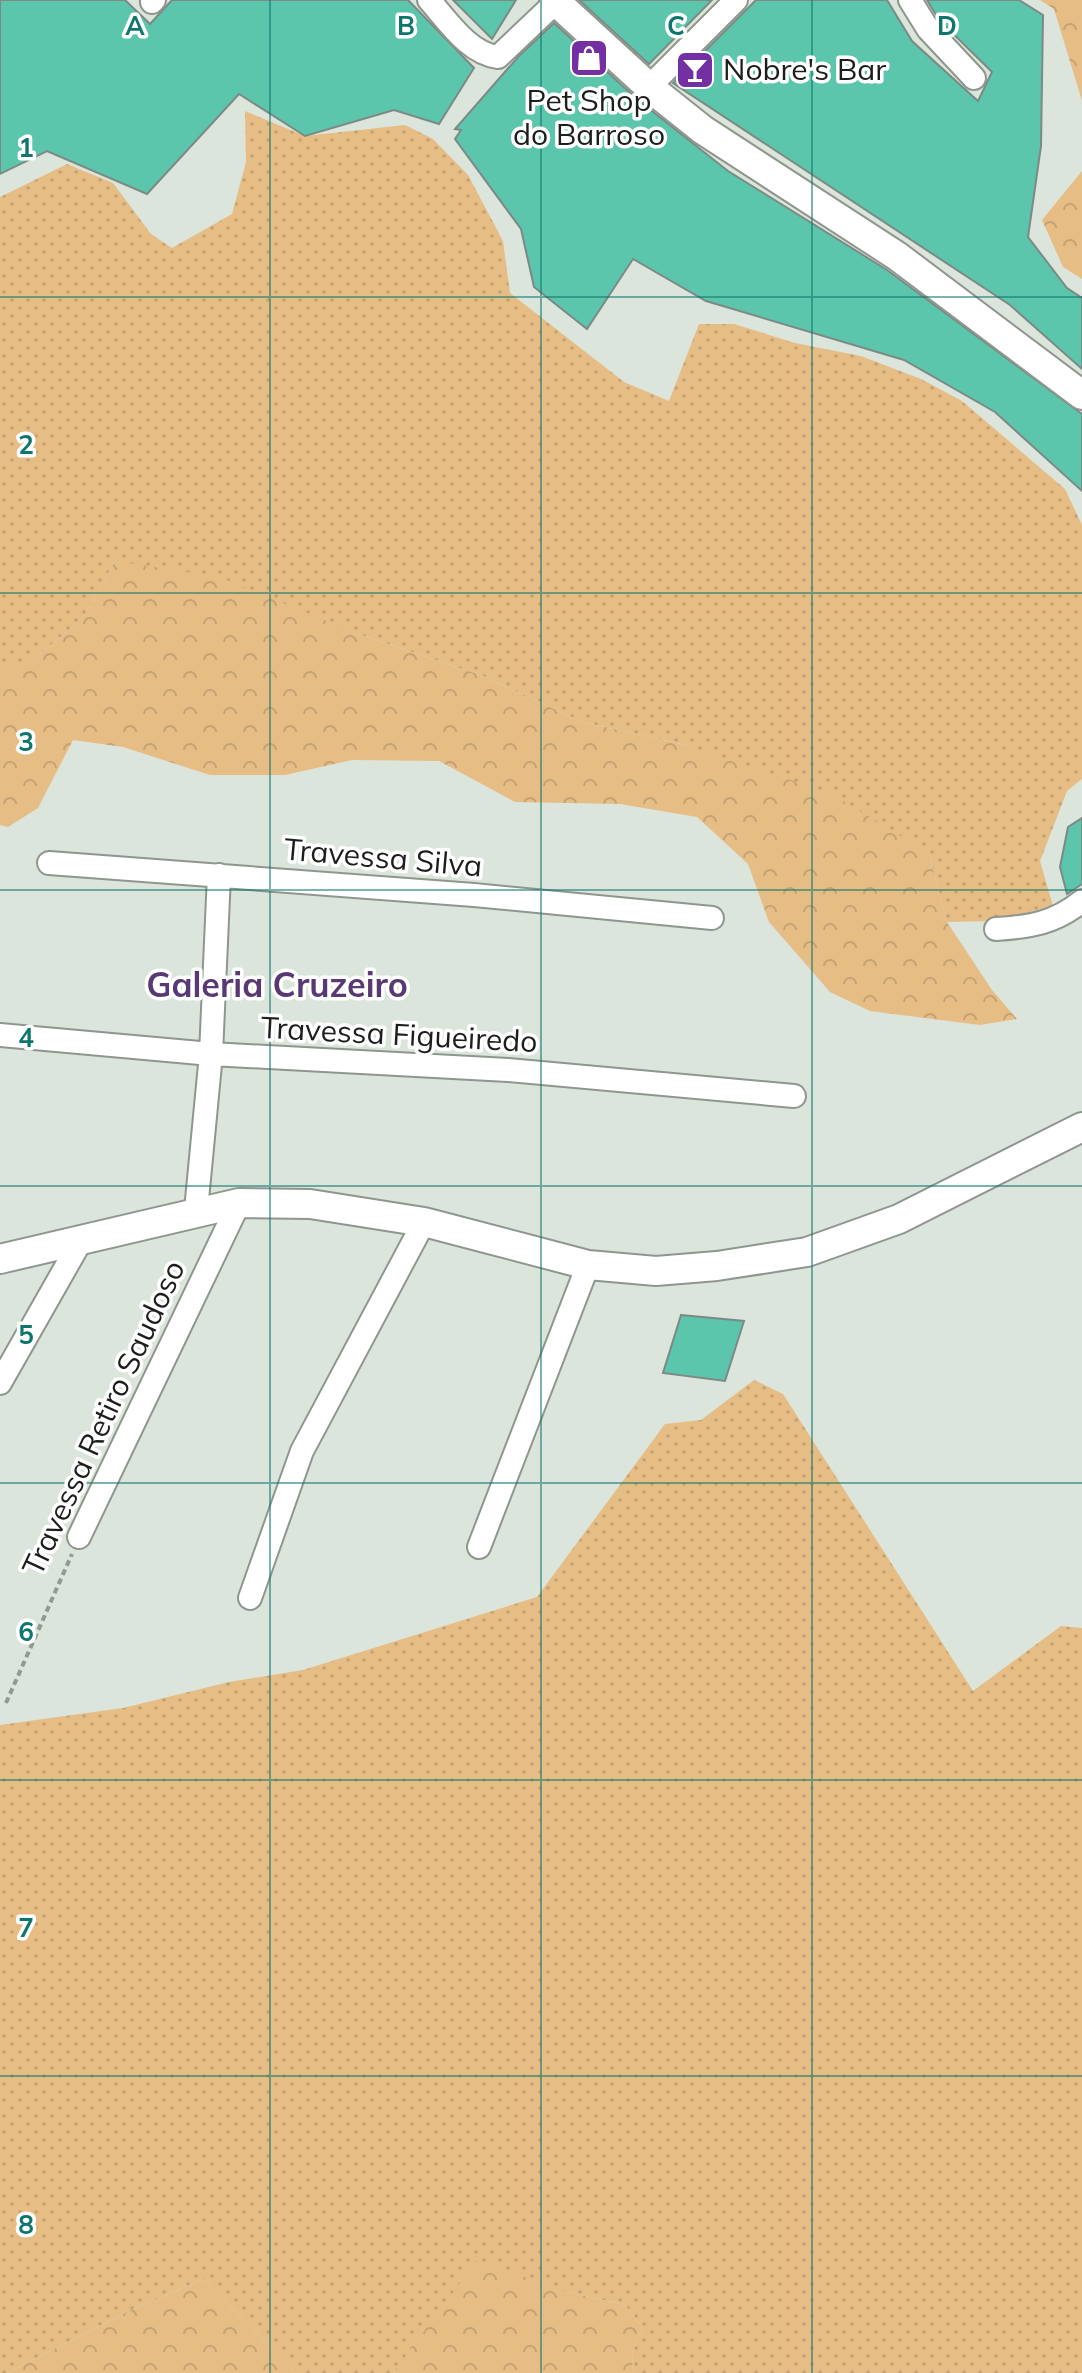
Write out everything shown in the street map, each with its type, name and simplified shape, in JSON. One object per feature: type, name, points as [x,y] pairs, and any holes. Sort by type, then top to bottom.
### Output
[{"type":"main road","points":[[555,1],[649,87],[703,130],[897,256],[1082,395]]},
{"type":"main road","points":[[0,1259],[196,1210],[239,1203],[310,1204],[424,1222],[588,1265],[656,1271],[717,1266],[807,1252],[899,1219],[1082,1127]]},
{"type":"street","points":[[429,0],[473,48],[487,56],[498,57],[555,1]]},
{"type":"street","points":[[649,87],[736,0]]},
{"type":"street","points":[[910,0],[928,29],[974,78]]},
{"type":"street","name":"Travessa Silva","points":[[49,863],[712,918]]},
{"type":"street","points":[[196,1210],[211,1054],[219,875]]},
{"type":"street","points":[[996,929],[1031,927],[1056,919],[1082,901]]},
{"type":"street","name":"Travessa Figueiredo","points":[[0,1035],[211,1054],[508,1070],[794,1096]]},
{"type":"street","name":"Travessa Retiro Saudoso","points":[[79,1537],[239,1203]]},
{"type":"street","points":[[250,1598],[302,1451],[424,1222]]},
{"type":"street","points":[[0,1383],[83,1237]]},
{"type":"street","points":[[479,1547],[588,1265]]},
{"type":"path","name":"Travessa Retiro Saudoso","points":[[6,1703],[79,1537]]},
{"type":"green space","points":[[1040,0],[1082,0],[1082,101],[1054,9]]},
{"type":"green space","points":[[245,111],[305,136],[405,125],[433,139],[468,175],[503,241],[510,293],[624,382],[669,401],[699,324],[734,324],[795,343],[861,356],[921,379],[962,401],[1065,489],[1082,525],[1082,779],[1067,791],[1040,861],[1053,906],[994,921],[947,922],[929,853],[686,745],[582,722],[483,676],[361,635],[115,561],[83,618],[28,664],[0,664],[0,197],[67,164],[113,183],[151,234],[172,248],[232,214],[246,162]]},
{"type":"green space","points":[[1082,171],[1082,279],[1063,267],[1042,220]]},
{"type":"green space","points":[[115,561],[219,577],[361,635],[483,676],[582,722],[686,745],[832,794],[929,853],[947,922],[992,990],[1017,1019],[980,1025],[870,1011],[830,992],[769,922],[748,864],[697,817],[620,804],[515,802],[439,761],[352,760],[285,775],[210,775],[123,747],[73,740],[38,808],[8,827],[0,825],[0,664],[28,664],[83,618]]},
{"type":"green space","points":[[754,1380],[783,1394],[973,1691],[1061,1626],[1082,1628],[1082,2373],[633,2373],[632,2353],[642,2327],[625,2305],[568,2292],[428,2329],[393,2373],[295,2373],[204,2279],[131,2310],[7,2373],[0,2373],[0,1725],[123,1708],[229,1682],[303,1670],[537,1597],[665,1424],[701,1420]]},
{"type":"green space","points":[[477,2260],[568,2292],[625,2305],[642,2327],[632,2353],[633,2373],[393,2373]]},
{"type":"green space","points":[[204,2279],[295,2373],[7,2373],[131,2310]]},
{"type":"building","points":[[0,0],[125,0],[150,24],[172,0],[408,0],[474,68],[439,124],[394,110],[305,136],[239,94],[147,194],[47,151],[0,174]]},
{"type":"building","points":[[453,0],[516,0],[492,39]]},
{"type":"building","points":[[579,0],[712,0],[649,64]]},
{"type":"building","points":[[756,0],[887,0],[912,41],[978,101],[992,72],[939,20],[927,0],[1019,0],[1043,15],[1041,146],[1028,237],[1067,288],[1082,298],[1082,369],[1010,305],[673,83]]},
{"type":"building","points":[[554,23],[638,100],[728,171],[887,270],[1082,414],[1082,491],[995,412],[904,360],[706,301],[633,259],[587,329],[534,287],[521,229],[455,139],[461,130],[455,129],[518,57]]},
{"type":"building","points":[[1082,818],[1082,884],[1067,894],[1060,867],[1068,827]]},
{"type":"building","points":[[681,1315],[744,1321],[725,1381],[663,1373]]},
{"type":"place","name":"Pet Shop do Barroso","points":[[589,58]]},
{"type":"place","name":"Nobre's Bar","points":[[695,70]]},
{"type":"district","name":"Galeria Cruzeiro","points":[[277,985]]}]
